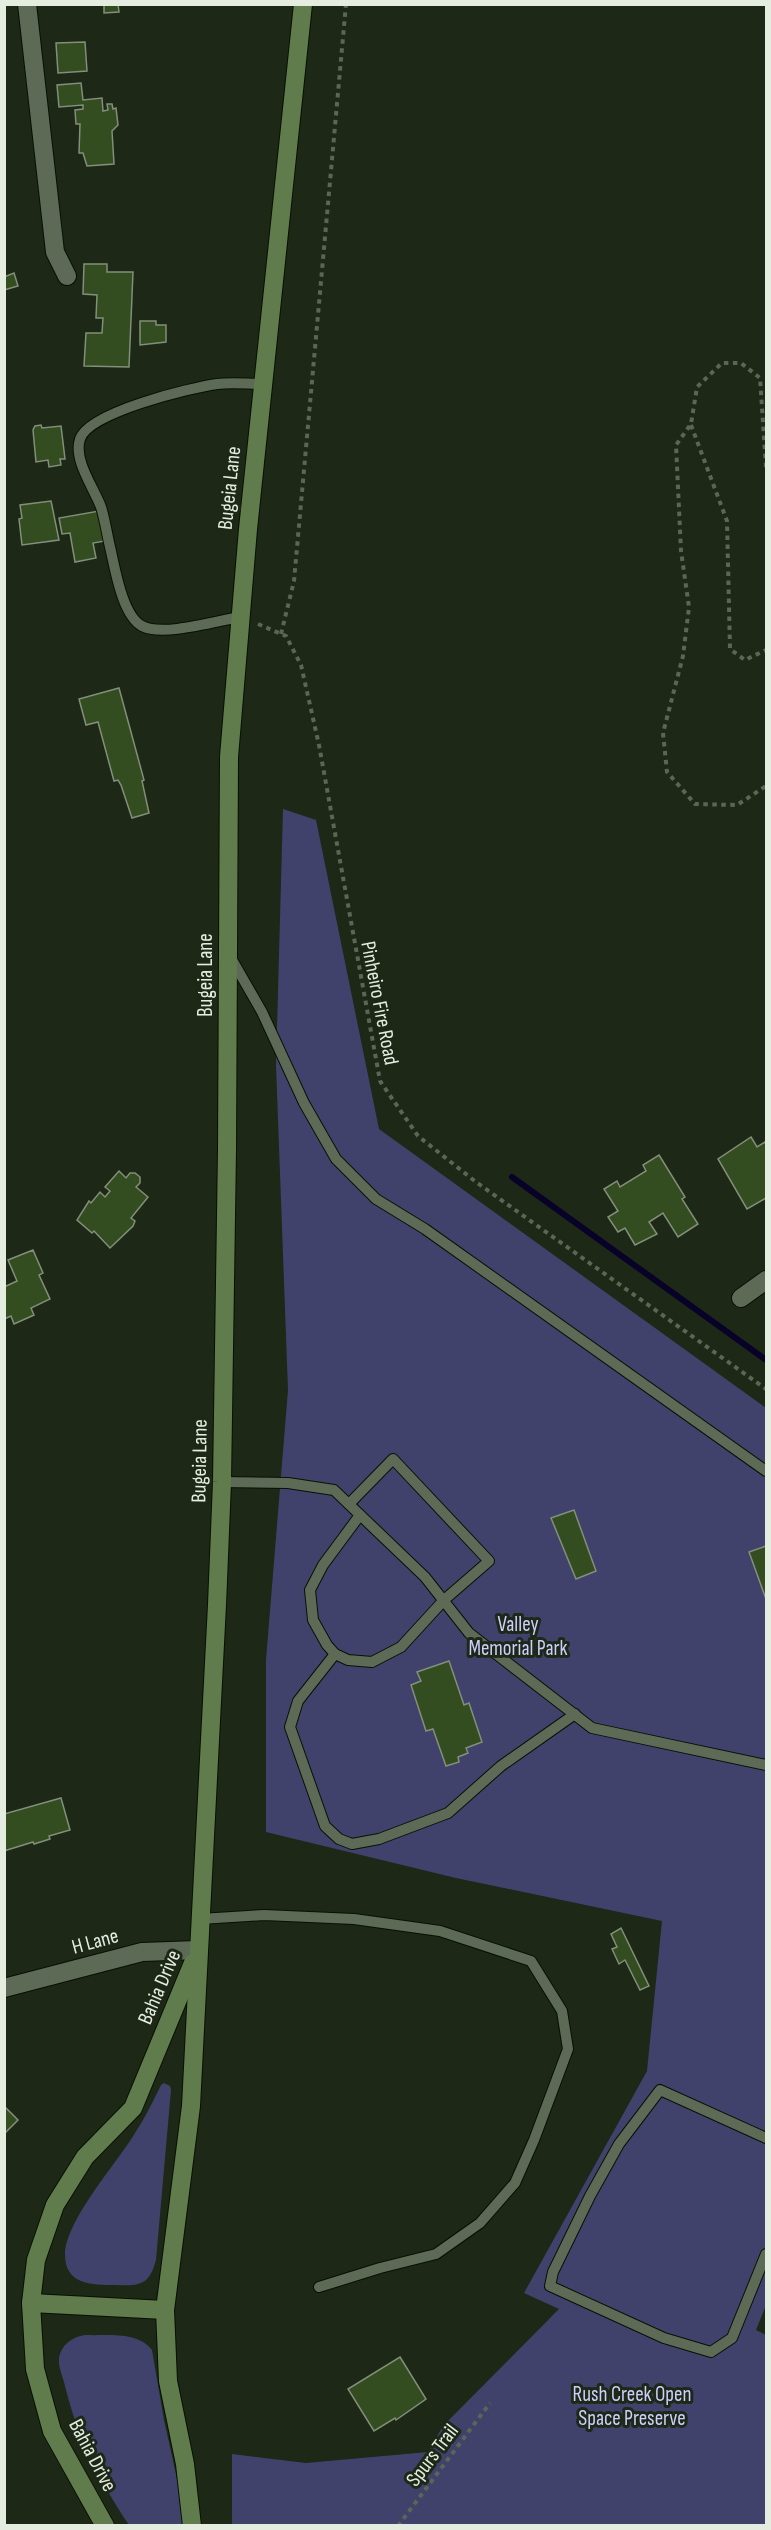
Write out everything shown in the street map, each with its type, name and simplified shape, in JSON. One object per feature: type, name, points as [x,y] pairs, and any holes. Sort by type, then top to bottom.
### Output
[{"type":"street","points":[[27,4],[55,252],[67,276]]},
{"type":"street","name":"Bugeia Lane","points":[[198,1950],[222,1482],[229,757],[240,617],[303,4]]},
{"type":"street","points":[[741,1298],[766,1280]]},
{"type":"street","name":"H Lane","points":[[4,1988],[142,1952],[198,1950]]},
{"type":"street","name":"Bahia Drive","points":[[105,2526],[52,2432],[35,2369],[31,2303],[36,2260],[55,2205],[85,2157],[133,2108],[198,1950]]},
{"type":"street","name":"Bahia Drive","points":[[192,2526],[185,2464],[168,2381],[165,2310],[191,2106],[198,1950]]},
{"type":"street","points":[[31,2303],[165,2310]]},
{"type":"lane","points":[[240,617],[154,630],[141,625],[131,617],[119,586],[101,508],[79,455],[80,439],[86,429],[99,420],[132,406],[218,384],[263,384]]},
{"type":"lane","points":[[228,953],[262,1012],[304,1103],[336,1159],[376,1199],[434,1236],[766,1471]]},
{"type":"lane","points":[[349,1504],[393,1459],[489,1561],[444,1600],[400,1647],[372,1662],[348,1660],[335,1654],[327,1645],[313,1620],[310,1590],[323,1564],[360,1515]]},
{"type":"lane","points":[[222,1482],[288,1483],[334,1490],[425,1576],[470,1633],[592,1728],[766,1765]]},
{"type":"lane","points":[[335,1654],[298,1701],[290,1727],[325,1826],[339,1839],[352,1844],[379,1839],[448,1813],[501,1766],[575,1714]]},
{"type":"lane","points":[[200,1918],[264,1915],[343,1919],[440,1931],[531,1961],[562,2011],[568,2049],[534,2140],[515,2182],[480,2223],[436,2254],[319,2287]]},
{"type":"lane","points":[[766,2138],[660,2090],[619,2144],[590,2196],[553,2272],[550,2286],[664,2338],[711,2352],[732,2338],[766,2254]]},
{"type":"path","points":[[240,617],[281,634],[294,581],[346,4]]},
{"type":"path","points":[[766,467],[760,378],[741,363],[722,363],[698,387],[691,424],[676,445],[681,551],[689,607],[683,656],[663,733],[667,772],[695,804],[737,805],[766,786]]},
{"type":"path","points":[[691,424],[727,521],[730,649],[745,660],[766,651]]},
{"type":"path","name":"Pinheiro Fire Road","points":[[281,634],[286,636],[302,665],[319,745],[380,1081],[418,1136],[476,1182],[766,1389]]},
{"type":"path","name":"Spurs Trail","points":[[398,2526],[490,2403]]},
{"type":"green space","name":"Valley Memorial Park","points":[[283,809],[316,820],[379,1129],[766,1408],[766,2305],[756,2330],[766,2335],[766,2525],[232,2525],[232,2454],[306,2463],[428,2452],[443,2426],[559,2309],[524,2293],[647,2071],[662,1921],[456,1878],[266,1832],[266,1660],[288,1390],[276,1065]]},
{"type":"green space","points":[[164,2083],[170,2086],[171,2090],[156,2260],[150,2275],[143,2282],[135,2285],[98,2285],[75,2278],[66,2265],[65,2255],[73,2226],[93,2192],[139,2127]]},
{"type":"green space","points":[[85,2335],[130,2337],[146,2344],[152,2350],[184,2525],[129,2525],[99,2475],[76,2423],[59,2365],[60,2353],[65,2346],[72,2340]]},
{"type":"building","points":[[104,4],[118,4],[119,12],[104,13]]},
{"type":"building","points":[[85,42],[87,71],[58,73],[56,43]]},
{"type":"building","points":[[81,83],[83,100],[102,98],[103,111],[108,110],[107,104],[112,104],[113,109],[116,108],[118,125],[112,131],[114,164],[87,166],[83,153],[79,153],[80,124],[76,124],[75,110],[83,109],[83,105],[59,107],[57,85]]},
{"type":"building","points":[[84,264],[107,264],[107,272],[133,272],[129,367],[84,366],[86,333],[102,333],[103,318],[96,318],[97,295],[83,294]]},
{"type":"building","points":[[14,273],[18,286],[4,290],[4,277]]},
{"type":"building","points":[[140,321],[156,321],[156,325],[166,325],[166,342],[140,345]]},
{"type":"building","points":[[41,425],[42,428],[61,426],[65,459],[60,459],[61,465],[49,467],[48,460],[36,462],[33,430],[35,426]]},
{"type":"building","points":[[51,501],[59,540],[22,545],[20,505]]},
{"type":"building","points":[[99,511],[105,541],[93,543],[96,558],[75,562],[70,533],[62,534],[59,518]]},
{"type":"building","points":[[119,688],[144,780],[142,781],[149,813],[132,818],[121,785],[118,780],[114,781],[98,722],[86,725],[79,699]]},
{"type":"building","points":[[751,1137],[757,1147],[765,1142],[766,1145],[766,1198],[747,1209],[718,1159]]},
{"type":"building","points":[[659,1155],[685,1197],[682,1199],[698,1224],[678,1237],[663,1213],[649,1222],[657,1234],[635,1245],[625,1228],[618,1232],[608,1217],[618,1211],[604,1189],[617,1181],[620,1187],[646,1171],[643,1165]]},
{"type":"building","points":[[119,1171],[126,1178],[130,1173],[135,1173],[140,1177],[140,1183],[136,1187],[148,1197],[131,1218],[135,1221],[133,1226],[110,1248],[94,1231],[92,1233],[77,1220],[89,1201],[91,1203],[100,1192],[105,1197],[110,1191],[105,1187]]},
{"type":"building","points":[[33,1250],[43,1273],[39,1275],[50,1299],[31,1308],[34,1315],[14,1324],[11,1316],[4,1319],[4,1287],[17,1281],[8,1260]]},
{"type":"building","points":[[574,1510],[596,1571],[576,1579],[551,1518]]},
{"type":"building","points":[[766,1546],[766,1599],[749,1552]]},
{"type":"building","points":[[449,1661],[464,1705],[469,1703],[482,1742],[466,1748],[468,1753],[458,1757],[459,1762],[446,1766],[433,1729],[426,1731],[411,1685],[421,1681],[417,1672]]},
{"type":"building","points":[[61,1798],[70,1830],[49,1836],[50,1839],[4,1851],[4,1814]]},
{"type":"building","points":[[621,1928],[649,1986],[640,1990],[625,1960],[619,1964],[612,1949],[617,1947],[611,1934]]},
{"type":"building","points":[[4,2106],[18,2120],[4,2134]]},
{"type":"building","points":[[400,2357],[426,2399],[396,2420],[395,2418],[374,2431],[348,2389]]},
{"type":"waterway","points":[[512,1177],[766,1360]]},
{"type":"park label","name":"Rush Creek Open Space Preserve","points":[[632,2406]]}]
